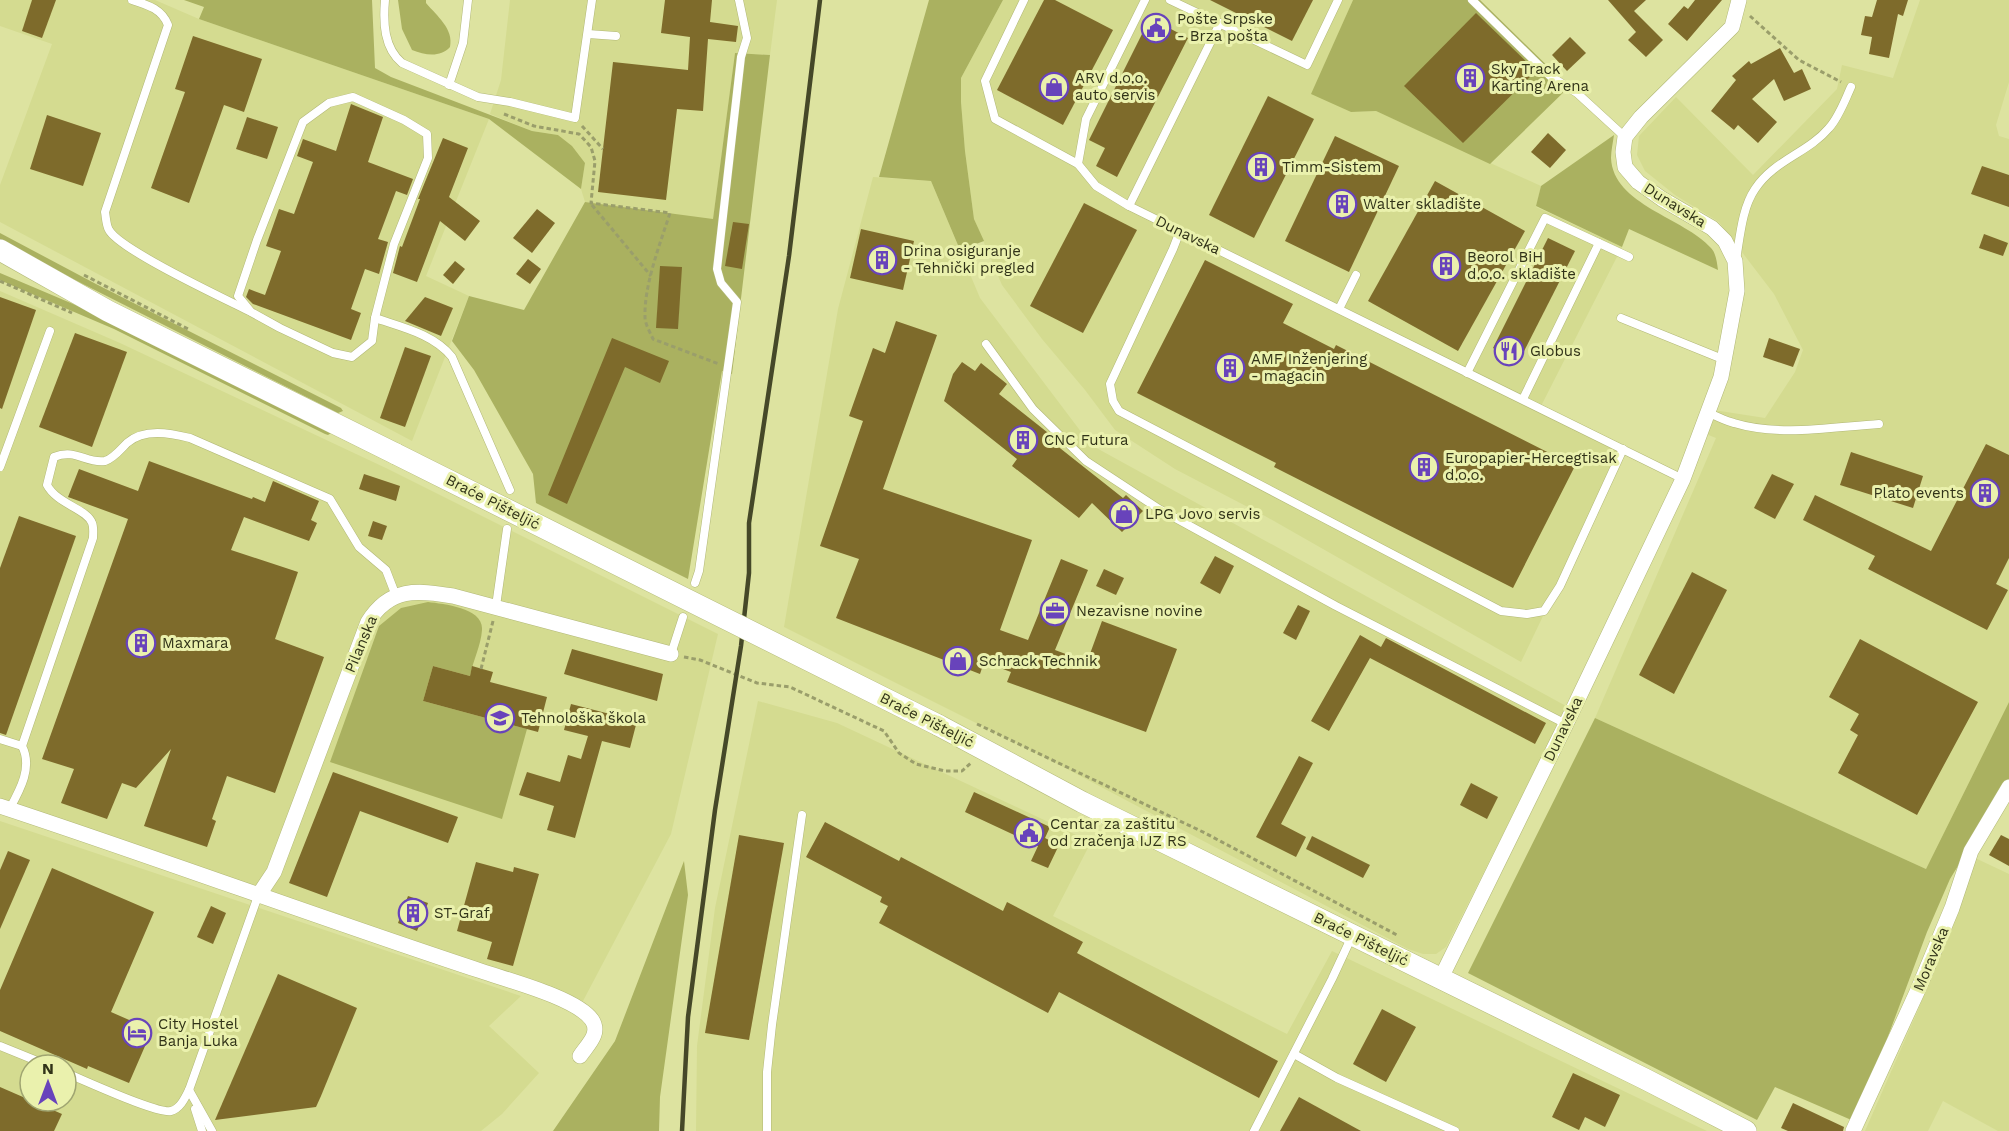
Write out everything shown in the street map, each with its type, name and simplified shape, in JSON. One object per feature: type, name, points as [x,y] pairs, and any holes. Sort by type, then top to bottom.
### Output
[{"type":"street","points":[[1625,137],[1641,117],[1732,27],[1738,3]]},
{"type":"street","name":"Dunavska","points":[[1441,978],[1683,479],[1721,377],[1725,360],[1737,291],[1735,261],[1725,241],[1712,228],[1638,182],[1625,167],[1623,152],[1625,137]]},
{"type":"street","name":"Braće Pišteljić","points":[[0,250],[108,310],[938,725],[1082,802],[1635,1073],[1746,1131]]},
{"type":"street","name":"Braće Pišteljić","points":[[0,264],[108,310]]},
{"type":"street","points":[[396,596],[410,593],[438,593],[496,606],[670,654]]},
{"type":"street","name":"Pilanska","points":[[258,896],[274,872],[368,622],[384,602],[396,596]]},
{"type":"street","name":"Moravska","points":[[1853,1131],[1917,992],[1952,908],[1971,851],[2009,787]]},
{"type":"street","points":[[5,808],[571,1004],[591,1020],[594,1027],[594,1036],[580,1056]]},
{"type":"lane","points":[[132,0],[152,7],[165,16],[168,25],[105,212],[109,230],[122,243],[204,289],[333,353],[352,357],[372,340],[375,318],[394,244],[428,158],[427,134],[405,120],[353,97],[328,103],[303,122],[238,296],[251,312]]},
{"type":"lane","points":[[385,0],[388,46],[393,55],[402,63],[478,97],[510,102],[575,118],[592,0]]},
{"type":"lane","points":[[449,85],[463,43],[468,0]]},
{"type":"lane","points":[[695,583],[699,571],[737,302],[721,283],[717,269],[741,57],[747,38],[739,0]]},
{"type":"lane","name":"Dunavska","points":[[1024,0],[985,81],[995,119],[1078,164],[1096,186],[1129,206],[1683,479]]},
{"type":"lane","points":[[1078,164],[1086,119],[1145,0]]},
{"type":"lane","points":[[1170,0],[1307,65],[1338,0]]},
{"type":"lane","points":[[1472,0],[1550,76],[1577,93],[1625,137]]},
{"type":"lane","points":[[1129,206],[1220,23]]},
{"type":"lane","points":[[588,34],[616,36]]},
{"type":"lane","points":[[1735,261],[1744,218],[1753,191],[1766,174],[1788,157],[1811,144],[1831,127],[1851,87]]},
{"type":"lane","points":[[1467,373],[1545,218],[1629,257]]},
{"type":"lane","points":[[1180,231],[1110,384],[1113,401],[1119,411],[1501,611],[1527,614],[1544,611],[1560,586],[1623,448]]},
{"type":"lane","points":[[1523,399],[1599,243]]},
{"type":"lane","points":[[1339,309],[1356,275]]},
{"type":"lane","points":[[375,318],[416,332],[444,346],[452,357],[510,490]]},
{"type":"lane","points":[[1621,318],[1725,360]]},
{"type":"lane","points":[[0,467],[50,331]]},
{"type":"lane","points":[[986,344],[1033,409],[1086,461],[1159,509],[1346,611],[1566,724]]},
{"type":"lane","points":[[1708,413],[1735,424],[1766,429],[1879,424]]},
{"type":"lane","points":[[5,808],[18,794],[27,765],[21,746],[93,538],[92,523],[87,515],[60,500],[51,493],[47,485],[54,457],[64,453],[104,461],[132,439],[146,434],[159,432],[190,438],[330,499],[358,547],[386,570],[396,596]]},
{"type":"lane","points":[[496,606],[507,529]]},
{"type":"lane","points":[[670,654],[683,617]]},
{"type":"lane","points":[[0,739],[21,746]]},
{"type":"lane","points":[[767,1131],[767,1072],[772,1025],[802,814]]},
{"type":"lane","points":[[78,1078],[169,1112],[182,1102],[189,1090],[258,896]]},
{"type":"lane","points":[[1254,1131],[1352,934]]},
{"type":"lane","points":[[0,1046],[18,1053]]},
{"type":"lane","points":[[1294,1054],[1337,1078],[1455,1131]]},
{"type":"lane","points":[[189,1090],[202,1131]]},
{"type":"lane","points":[[189,1090],[212,1131]]},
{"type":"path","points":[[1738,3],[1799,60],[1851,87]]},
{"type":"path","points":[[499,112],[534,126],[579,134],[591,147],[595,161],[591,203],[651,277]]},
{"type":"path","points":[[575,118],[603,149]]},
{"type":"path","points":[[591,203],[670,213],[651,277],[645,319],[653,339],[727,367]]},
{"type":"path","points":[[481,669],[496,606]]},
{"type":"path","points":[[670,654],[700,660],[757,683],[790,687],[884,731],[899,753],[916,764],[945,771],[962,771],[973,762]]},
{"type":"path","points":[[975,723],[1205,833],[1397,935]]},
{"type":"shaded area","points":[[0,0],[155,0],[199,19],[489,119],[426,276],[469,296],[412,441],[0,222],[0,185],[52,44],[0,26]]},
{"type":"shaded area","points":[[184,0],[372,0],[375,68],[391,77],[532,131],[558,135],[572,146],[585,163],[581,189],[489,119],[199,19],[204,7]]},
{"type":"shaded area","points":[[398,0],[426,0],[447,29],[451,40],[450,47],[437,54],[412,50],[402,29]]},
{"type":"shaded area","points":[[510,0],[777,0],[770,55],[735,53],[713,220],[585,202],[581,189],[585,163],[558,135],[532,131],[490,114],[501,80]]},
{"type":"shaded area","points":[[929,0],[1003,0],[961,78],[965,151],[974,219],[984,241],[960,250],[931,181],[879,177]]},
{"type":"shaded area","points":[[1003,0],[1353,0],[1312,93],[1351,112],[1376,111],[1541,186],[1536,207],[1622,247],[1540,408],[1623,449],[1521,662],[1265,516],[1175,469],[1115,430],[1042,339],[1002,285],[974,219],[965,151],[961,78]]},
{"type":"shaded area","points":[[1353,0],[1480,0],[1569,87],[1490,164],[1376,111],[1351,112],[1311,94]]},
{"type":"shaded area","points":[[1920,0],[2009,0],[2009,82],[1996,125],[1999,136],[2009,139],[2009,702],[1926,869],[1595,718],[1716,438],[1701,432],[1708,413],[1720,411],[1765,418],[1795,372],[1803,350],[1774,294],[1719,222],[1675,195],[1645,171],[1637,155],[1639,136],[1676,97],[1753,175],[1837,89],[1842,65],[1893,78]]},
{"type":"shaded area","points":[[735,53],[770,55],[732,374],[722,371],[688,579],[536,503],[533,474],[474,370],[452,341],[469,296],[524,310],[585,202],[713,219]]},
{"type":"shaded area","points":[[1614,135],[1611,158],[1615,174],[1624,188],[1652,209],[1699,237],[1713,250],[1718,270],[1629,229],[1622,247],[1536,206],[1541,186]]},
{"type":"shaded area","points":[[873,177],[931,181],[980,298],[1091,445],[1566,706],[1446,947],[1436,954],[1423,954],[1408,949],[1050,760],[784,627],[838,309]]},
{"type":"shaded area","points":[[0,233],[343,411],[338,413],[75,280],[0,239]]},
{"type":"shaded area","points":[[0,273],[92,312],[331,433],[325,434],[114,329],[0,280]]},
{"type":"shaded area","points":[[0,291],[120,343],[388,469],[718,634],[671,834],[583,1001],[318,913],[0,800]]},
{"type":"shaded area","points":[[428,602],[462,608],[470,612],[481,623],[482,630],[470,676],[433,666],[423,701],[527,729],[502,819],[330,762],[379,626],[401,608]]},
{"type":"shaded area","points":[[758,701],[837,723],[1091,842],[1053,916],[1287,1034],[1332,951],[1707,1131],[696,1131],[697,1046],[715,908]]},
{"type":"shaded area","points":[[2009,702],[2009,782],[1950,879],[1927,932],[1856,1122],[1775,1087],[1757,1120],[1468,973],[1595,718],[1926,869]]},
{"type":"shaded area","points":[[0,821],[521,996],[489,1026],[539,1073],[502,1114],[481,1131],[0,1131]]},
{"type":"shaded area","points":[[1973,857],[2009,874],[2009,1131],[1998,1131],[1943,1101],[1928,1131],[1865,1131],[1919,1008]]},
{"type":"shaded area","points":[[684,861],[688,895],[660,1097],[659,1131],[553,1131],[615,1041]]},
{"type":"building","points":[[32,0],[56,0],[42,38],[22,31]]},
{"type":"building","points":[[665,0],[712,0],[710,22],[738,26],[736,42],[708,39],[703,111],[677,109],[666,200],[598,192],[613,62],[688,70],[690,37],[661,33]]},
{"type":"building","points":[[1044,0],[1055,0],[1113,30],[1063,125],[997,90]]},
{"type":"building","points":[[1210,0],[1313,0],[1292,41]]},
{"type":"building","points":[[1608,0],[1646,0],[1634,11],[1663,40],[1646,57],[1628,40],[1636,32]]},
{"type":"building","points":[[1695,0],[1722,0],[1687,41],[1668,24],[1684,6],[1688,9]]},
{"type":"building","points":[[1877,0],[1908,0],[1903,16],[1898,14],[1889,58],[1869,54],[1872,37],[1861,35],[1865,16],[1872,17]]},
{"type":"building","name":"Sky Track Karting Arena","points":[[1476,13],[1536,71],[1463,143],[1404,86]]},
{"type":"building","points":[[1150,18],[1188,38],[1117,177],[1096,166],[1105,148],[1089,140]]},
{"type":"building","points":[[193,36],[262,59],[244,112],[224,105],[189,203],[151,188],[185,92],[175,89]]},
{"type":"building","points":[[1570,37],[1586,53],[1567,71],[1552,55]]},
{"type":"building","points":[[1780,48],[1794,73],[1802,69],[1811,89],[1784,101],[1774,79],[1752,99],[1777,122],[1758,143],[1738,125],[1734,130],[1711,111],[1736,80],[1732,76],[1749,61],[1751,64]]},
{"type":"building","name":"Timm-Sistem","points":[[1268,96],[1314,119],[1254,238],[1209,215]]},
{"type":"building","points":[[351,104],[383,117],[368,162],[413,179],[407,195],[396,191],[378,239],[388,242],[379,274],[365,269],[351,309],[361,313],[351,340],[253,304],[246,297],[249,289],[265,295],[281,251],[266,246],[279,209],[294,214],[313,162],[297,156],[303,139],[336,151]]},
{"type":"building","points":[[47,115],[101,133],[83,186],[30,169]]},
{"type":"building","points":[[247,117],[278,127],[267,159],[236,149]]},
{"type":"building","points":[[1548,133],[1566,150],[1550,168],[1531,152]]},
{"type":"building","name":"Walter skladište","points":[[1335,136],[1399,166],[1349,272],[1285,241]]},
{"type":"building","points":[[443,138],[468,148],[449,197],[480,221],[465,241],[440,221],[417,282],[393,273],[400,246],[402,247],[420,199],[418,199]]},
{"type":"building","points":[[1982,166],[2009,175],[2009,207],[1971,194]]},
{"type":"building","name":"Beorol BiH d.o.o. skladište","points":[[1435,181],[1525,231],[1458,351],[1368,301]]},
{"type":"building","points":[[1084,203],[1137,230],[1083,333],[1030,306]]},
{"type":"building","points":[[537,209],[555,223],[532,253],[513,238]]},
{"type":"building","points":[[733,222],[749,224],[742,269],[725,266]]},
{"type":"building","name":"Drina osiguranje - Tehnički pregled","points":[[861,229],[914,241],[903,290],[850,278]]},
{"type":"building","points":[[1984,234],[2008,243],[2003,256],[1979,248]]},
{"type":"building","points":[[1548,238],[1575,251],[1519,361],[1493,348]]},
{"type":"building","points":[[528,259],[541,269],[530,284],[516,274]]},
{"type":"building","name":"Europapier-Hercegtisak d.o.o.","points":[[1205,260],[1293,304],[1283,323],[1334,349],[1336,345],[1575,466],[1513,588],[1274,467],[1276,463],[1137,393]]},
{"type":"building","points":[[455,261],[465,269],[453,284],[443,275]]},
{"type":"building","points":[[660,266],[682,267],[678,329],[656,328]]},
{"type":"building","points":[[0,297],[36,310],[2,409],[0,408]]},
{"type":"building","points":[[425,297],[453,308],[441,336],[405,321]]},
{"type":"building","points":[[896,321],[937,335],[883,489],[1032,540],[1000,630],[1028,640],[1061,559],[1088,570],[1055,650],[1087,662],[1102,621],[1177,649],[1146,732],[1007,682],[1011,672],[984,662],[980,674],[836,618],[859,559],[820,546],[863,421],[849,416],[873,348],[885,353]]},
{"type":"building","points":[[75,333],[127,352],[92,447],[39,427]]},
{"type":"building","points":[[612,338],[669,361],[660,383],[625,367],[567,504],[548,495]]},
{"type":"building","points":[[1769,338],[1800,349],[1793,367],[1763,357]]},
{"type":"building","points":[[405,347],[431,356],[405,427],[380,418]]},
{"type":"building","name":"CNC Futura","points":[[962,362],[975,371],[981,363],[1007,384],[999,394],[1052,436],[1054,438],[1051,441],[1123,498],[1126,495],[1143,511],[1122,532],[1092,503],[1079,518],[1012,466],[1017,459],[944,401],[953,374]]},
{"type":"building","points":[[1986,444],[2009,455],[2009,558],[1996,584],[2008,590],[1987,630],[1868,569],[1875,556],[1803,520],[1815,495],[1931,551]]},
{"type":"building","points":[[1851,452],[1923,476],[1913,508],[1840,485]]},
{"type":"building","points":[[149,461],[252,499],[253,497],[265,502],[273,481],[319,501],[311,520],[317,523],[309,541],[244,517],[231,550],[298,572],[275,639],[324,657],[275,793],[227,776],[212,819],[216,821],[207,847],[144,826],[171,749],[136,788],[122,783],[107,819],[61,803],[74,769],[42,759],[128,519],[68,497],[79,469],[138,491]]},
{"type":"building","points":[[364,474],[400,486],[396,501],[359,489]]},
{"type":"building","points":[[1772,474],[1794,484],[1775,519],[1754,508]]},
{"type":"building","points":[[19,516],[76,536],[6,735],[0,733],[0,568]]},
{"type":"building","points":[[373,521],[387,526],[382,540],[368,536]]},
{"type":"building","points":[[1215,556],[1234,566],[1220,594],[1200,583]]},
{"type":"building","points":[[1104,569],[1124,578],[1116,595],[1096,586]]},
{"type":"building","points":[[1692,572],[1727,590],[1674,694],[1639,675]]},
{"type":"building","points":[[1298,605],[1310,611],[1296,640],[1283,633]]},
{"type":"building","points":[[1360,635],[1381,647],[1386,638],[1546,723],[1535,744],[1370,658],[1329,731],[1311,721]]},
{"type":"building","points":[[1860,639],[1978,702],[1917,815],[1838,773],[1858,735],[1850,730],[1859,714],[1829,697]]},
{"type":"building","points":[[572,649],[663,674],[657,701],[564,674]]},
{"type":"building","points":[[433,666],[470,676],[472,666],[493,672],[490,682],[547,697],[538,732],[423,701]]},
{"type":"building","points":[[571,704],[637,721],[630,748],[602,741],[575,838],[547,830],[554,806],[519,795],[527,772],[560,782],[568,755],[581,759],[588,736],[564,730]]},
{"type":"building","points":[[1299,756],[1313,763],[1281,824],[1306,837],[1296,857],[1256,837]]},
{"type":"building","points":[[333,772],[458,817],[448,843],[360,811],[327,897],[289,883]]},
{"type":"building","points":[[1471,783],[1498,797],[1487,819],[1460,805]]},
{"type":"building","name":"Centar za zaštitu od zračenja IJZ RS","points":[[974,792],[1050,827],[1045,838],[1059,845],[1048,868],[1031,861],[1038,846],[965,812]]},
{"type":"building","points":[[825,822],[899,861],[901,857],[1003,911],[1007,902],[1083,942],[1077,953],[1278,1061],[1259,1098],[1059,992],[1048,1013],[879,923],[888,906],[880,902],[882,897],[806,857]]},
{"type":"building","points":[[739,835],[784,843],[749,1040],[705,1033]]},
{"type":"building","points":[[2001,835],[2009,839],[2009,866],[1989,855]]},
{"type":"building","points":[[1312,836],[1370,865],[1363,878],[1306,849]]},
{"type":"building","points":[[8,851],[30,860],[0,929],[0,870]]},
{"type":"building","points":[[476,862],[513,872],[514,867],[539,874],[513,966],[487,959],[492,942],[457,931]]},
{"type":"building","points":[[52,868],[154,912],[111,1012],[152,1030],[129,1083],[88,1066],[87,1069],[78,1065],[78,1053],[50,1053],[0,1031],[0,990]]},
{"type":"building","name":"ST-Graf","points":[[408,896],[428,903],[417,931],[398,923]]},
{"type":"building","points":[[211,906],[226,913],[213,944],[197,937]]},
{"type":"building","points":[[278,974],[357,1008],[321,1096],[316,1107],[215,1120]]},
{"type":"building","points":[[1382,1009],[1416,1027],[1386,1082],[1353,1064]]},
{"type":"building","points":[[1573,1073],[1620,1095],[1605,1127],[1585,1117],[1579,1130],[1552,1117]]},
{"type":"building","points":[[0,1087],[18,1095],[18,1113],[62,1114],[54,1131],[0,1131]]},
{"type":"building","points":[[1299,1097],[1361,1131],[1280,1131]]},
{"type":"building","points":[[1793,1103],[1844,1127],[1843,1131],[1788,1131],[1781,1128]]},
{"type":"railway","points":[[682,1131],[688,1017],[715,810],[741,646],[749,573],[749,523],[789,256],[820,0]]},
{"type":"place","name":"Pošte Srpske - Brza pošta","points":[[1156,28]]},
{"type":"place","name":"Sky Track Karting Arena","points":[[1470,78]]},
{"type":"place","name":"ARV d.o.o. auto servis","points":[[1054,87]]},
{"type":"place","name":"Timm-Sistem","points":[[1261,167]]},
{"type":"place","name":"Walter skladište","points":[[1342,204]]},
{"type":"place","name":"Drina osiguranje - Tehnički pregled","points":[[882,260]]},
{"type":"place","name":"Beorol BiH d.o.o. skladište","points":[[1446,266]]},
{"type":"place","name":"Globus","points":[[1509,351]]},
{"type":"place","name":"AMF Inženjering - magacin","points":[[1230,368]]},
{"type":"place","name":"CNC Futura","points":[[1023,440]]},
{"type":"place","name":"Europapier-Hercegtisak d.o.o.","points":[[1424,467]]},
{"type":"place","name":"Plato events","points":[[1985,493]]},
{"type":"place","name":"LPG Jovo servis","points":[[1124,514]]},
{"type":"place","name":"Nezavisne novine","points":[[1055,611]]},
{"type":"place","name":"Maxmara","points":[[141,643]]},
{"type":"place","name":"Schrack Technik","points":[[958,661]]},
{"type":"place","name":"Tehnološka škola","points":[[500,718]]},
{"type":"place","name":"Centar za zaštitu od zračenja IJZ RS","points":[[1029,833]]},
{"type":"place","name":"ST-Graf","points":[[413,913]]},
{"type":"place","name":"City Hostel Banja Luka","points":[[137,1033]]}]
